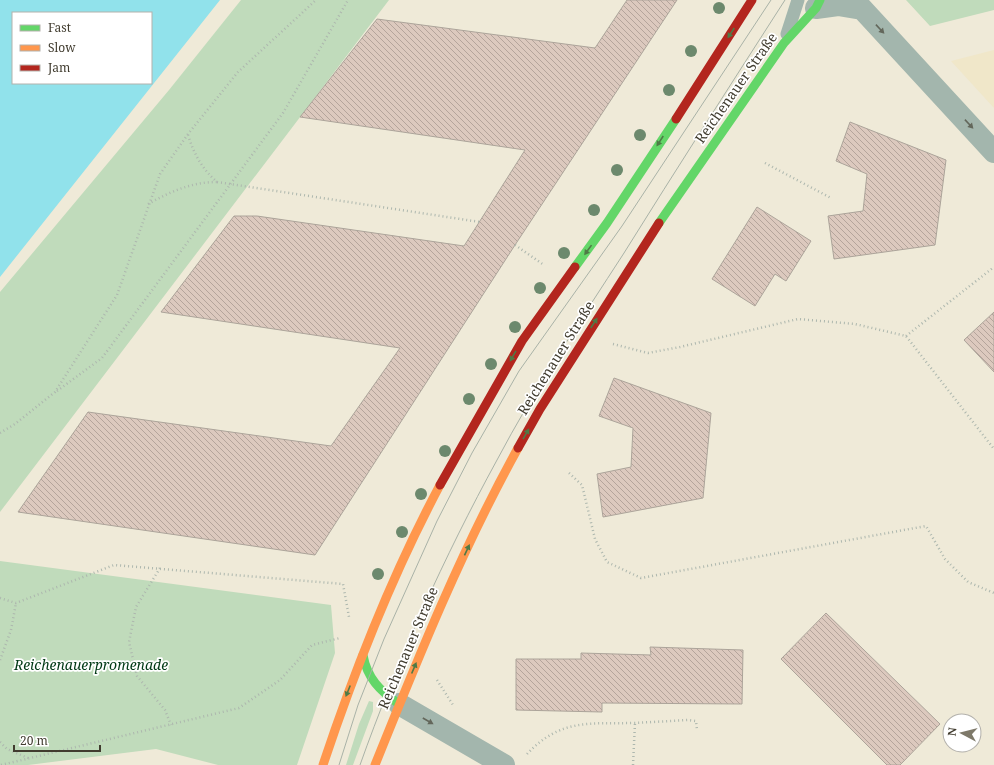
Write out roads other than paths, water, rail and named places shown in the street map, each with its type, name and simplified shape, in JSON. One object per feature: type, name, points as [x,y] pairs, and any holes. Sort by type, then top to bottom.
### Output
[{"type":"street","points":[[323,765],[344,700],[405,557],[462,441],[523,340],[607,224],[752,0]]},
{"type":"street","points":[[811,3],[858,4],[994,152]]},
{"type":"street","name":"Reichenauer Straße","points":[[375,765],[399,704],[485,510],[540,410],[655,229],[811,3]]},
{"type":"street","points":[[363,655],[363,664],[368,678],[381,691],[399,704],[514,761]]},
{"type":"lane","points":[[784,43],[811,3]]},
{"type":"water","points":[[0,0],[220,0],[0,277]]},
{"type":"tram line","points":[[339,765],[358,705],[384,639],[437,521],[472,453],[519,371],[622,226],[771,0]]},
{"type":"tram line","points":[[360,765],[374,726],[422,610],[458,534],[512,433],[558,355],[785,0]]},
{"type":"park label","name":"Reichenauerpromenade","points":[[91,665]]}]
